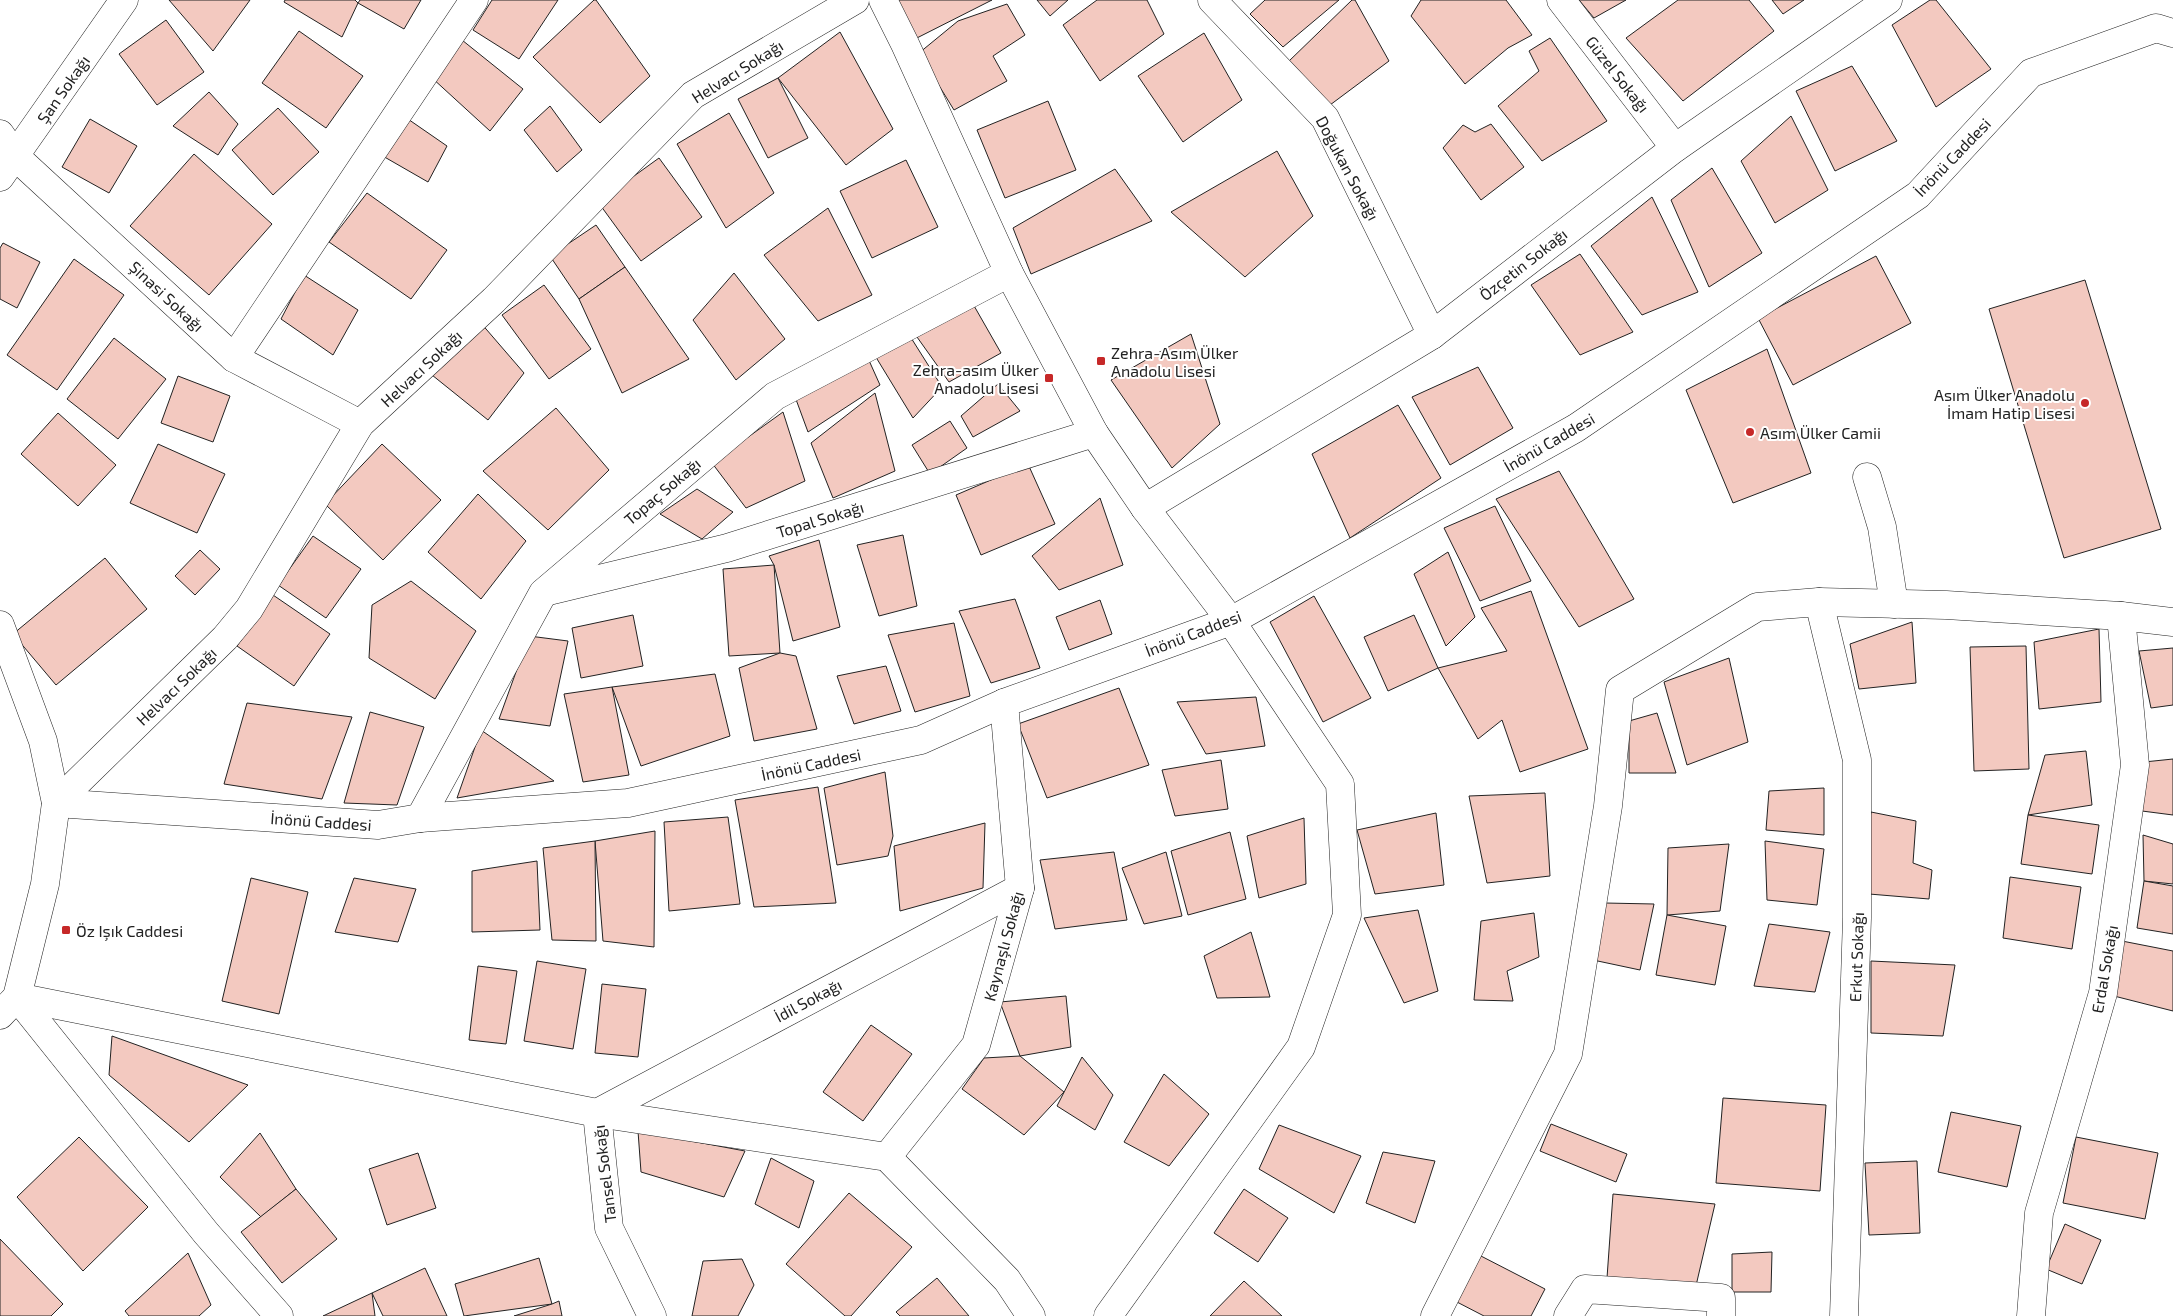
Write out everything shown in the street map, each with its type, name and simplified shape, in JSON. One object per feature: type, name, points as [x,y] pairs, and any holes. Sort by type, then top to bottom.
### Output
[{"type":"street","name":"Şan Sokağı","points":[[8,167],[124,0]]},
{"type":"street","points":[[234,358],[474,0]]},
{"type":"street","name":"Helvacı Sokağı","points":[[56,803],[225,638],[249,609],[360,424],[494,300],[693,95],[855,0]]},
{"type":"street","points":[[883,0],[1009,273],[1094,433],[1145,508],[1231,621],[1340,784],[1347,915],[1301,1047],[1108,1316]]},
{"type":"street","name":"Doğukan Sokağı","points":[[1212,0],[1325,118],[1432,335]]},
{"type":"street","name":"Güzel Sokağı","points":[[1561,0],[1675,148]]},
{"type":"street","name":"Özçetin Sokağı","points":[[1145,508],[1432,335],[1675,148],[1888,0]]},
{"type":"street","name":"İnönü Caddesi","points":[[56,803],[378,825],[420,818],[628,803],[921,740],[1004,703],[1231,621],[1576,428],[1918,195],[2031,73],[2156,28],[2173,33]]},
{"type":"street","name":"Şinasi Sokağı","points":[[0,134],[8,167],[234,358],[360,424]]},
{"type":"street","name":"Topaç Sokağı","points":[[420,818],[542,592],[775,396],[1009,273]]},
{"type":"street","name":"Topal Sokağı","points":[[542,592],[727,548],[1094,433]]},
{"type":"street","points":[[1867,476],[1882,527],[1894,604]]},
{"type":"street","points":[[1435,1316],[1568,1054],[1608,806],[1620,690],[1757,608],[1819,602],[1946,605],[2121,616],[2173,622]]},
{"type":"street","name":"Erkut Sokağı","points":[[1819,602],[1857,760],[1857,918],[1844,1316]]},
{"type":"street","name":"Erdal Sokağı","points":[[2031,1316],[2039,1213],[2103,993],[2135,765],[2121,616]]},
{"type":"street","points":[[0,625],[43,741],[56,803],[45,884],[9,1006]]},
{"type":"street","name":"Kaynaşlı Sokağı","points":[[887,1157],[976,1045],[1020,888],[1004,703]]},
{"type":"street","name":"İdil Sokağı","points":[[597,1113],[1020,888]]},
{"type":"street","points":[[9,1006],[597,1113],[887,1157],[1007,1280],[1031,1316]]},
{"type":"street","points":[[9,1006],[279,1316]]},
{"type":"street","name":"Tansel Sokağı","points":[[597,1113],[609,1228],[652,1316]]},
{"type":"street","points":[[1568,1316],[1586,1289],[1721,1298],[1721,1316]]},
{"type":"building","points":[[169,0],[250,0],[213,51]]},
{"type":"building","points":[[285,0],[355,0],[358,3],[342,37],[284,2]]},
{"type":"building","points":[[360,0],[421,0],[404,29],[358,3]]},
{"type":"building","points":[[492,0],[558,0],[519,59],[473,30]]},
{"type":"building","points":[[596,0],[650,76],[600,123],[533,57]]},
{"type":"building","points":[[883,0],[992,0],[905,44]]},
{"type":"building","points":[[1037,0],[1068,0],[1050,16]]},
{"type":"building","points":[[1097,0],[1147,0],[1164,34],[1100,81],[1063,25]]},
{"type":"building","points":[[1265,0],[1339,0],[1283,47],[1250,14]]},
{"type":"building","points":[[1352,0],[1355,0],[1389,61],[1330,105],[1288,62]]},
{"type":"building","points":[[1421,0],[1506,0],[1532,35],[1508,48],[1465,84],[1411,16]]},
{"type":"building","points":[[1579,0],[1626,0],[1594,18]]},
{"type":"building","points":[[1678,0],[1749,0],[1774,31],[1683,101],[1626,38]]},
{"type":"building","points":[[1772,0],[1804,0],[1783,14]]},
{"type":"building","points":[[1930,0],[1936,0],[1991,69],[1936,107],[1892,25]]},
{"type":"building","points":[[1007,4],[1025,35],[993,56],[1007,81],[954,110],[919,53],[958,21]]},
{"type":"building","points":[[166,20],[204,72],[157,105],[119,54]]},
{"type":"building","points":[[299,31],[363,76],[326,128],[262,83]]},
{"type":"building","points":[[452,32],[523,89],[490,131],[431,77]]},
{"type":"building","points":[[840,32],[893,129],[846,165],[778,78]]},
{"type":"building","points":[[1204,33],[1242,100],[1183,142],[1138,76]]},
{"type":"building","points":[[1550,38],[1607,121],[1542,161],[1498,106],[1539,71],[1529,51]]},
{"type":"building","points":[[1852,66],[1897,141],[1835,171],[1796,91]]},
{"type":"building","points":[[778,78],[808,138],[768,158],[738,99]]},
{"type":"building","points":[[209,92],[238,124],[218,155],[173,126]]},
{"type":"building","points":[[1048,101],[1076,170],[1005,198],[977,130]]},
{"type":"building","points":[[550,106],[582,150],[557,172],[524,130]]},
{"type":"building","points":[[278,108],[319,152],[273,195],[232,150]]},
{"type":"building","points":[[729,113],[774,193],[726,228],[677,144]]},
{"type":"building","points":[[1791,116],[1828,190],[1775,223],[1741,161]]},
{"type":"building","points":[[405,117],[447,146],[428,182],[381,155]]},
{"type":"building","points":[[90,119],[137,146],[109,193],[62,167]]},
{"type":"building","points":[[1491,124],[1524,167],[1481,200],[1443,148],[1463,125],[1475,132]]},
{"type":"building","points":[[1277,151],[1313,216],[1245,277],[1171,212]]},
{"type":"building","points":[[194,154],[272,224],[209,295],[130,226]]},
{"type":"building","points":[[659,158],[702,217],[641,261],[598,202]]},
{"type":"building","points":[[906,160],[938,227],[872,258],[840,191]]},
{"type":"building","points":[[1712,168],[1762,253],[1709,287],[1671,200]]},
{"type":"building","points":[[1115,169],[1152,221],[1031,274],[1013,228]]},
{"type":"building","points":[[367,193],[447,250],[411,299],[329,242]]},
{"type":"building","points":[[1652,197],[1698,292],[1642,315],[1591,246]]},
{"type":"building","points":[[828,208],[872,295],[818,321],[764,255]]},
{"type":"building","points":[[596,225],[625,267],[579,299],[550,256]]},
{"type":"building","points":[[3,243],[40,262],[17,308],[0,299],[0,248]]},
{"type":"building","points":[[1580,254],[1633,332],[1580,355],[1531,285]]},
{"type":"building","points":[[1876,256],[1911,323],[1793,385],[1758,318]]},
{"type":"building","points":[[74,259],[124,295],[57,390],[7,355]]},
{"type":"building","points":[[625,267],[689,359],[622,393],[579,299]]},
{"type":"building","points":[[734,273],[785,339],[736,380],[693,320]]},
{"type":"building","points":[[304,275],[358,310],[333,355],[281,319]]},
{"type":"building","points":[[2085,280],[2161,529],[2064,558],[1989,309]]},
{"type":"building","points":[[544,285],[591,349],[549,379],[502,315]]},
{"type":"building","points":[[973,304],[1001,353],[949,382],[917,337]]},
{"type":"building","points":[[480,322],[524,373],[488,420],[432,375]]},
{"type":"building","points":[[908,333],[942,387],[913,418],[874,354]]},
{"type":"building","points":[[1191,334],[1220,424],[1172,468],[1111,380]]},
{"type":"building","points":[[114,338],[166,379],[118,439],[67,399]]},
{"type":"building","name":"Asım Ülker Camii","points":[[1767,349],[1811,473],[1733,503],[1686,390]]},
{"type":"building","points":[[867,356],[880,385],[808,432],[794,394]]},
{"type":"building","points":[[1478,367],[1513,428],[1450,465],[1412,397]]},
{"type":"building","points":[[178,376],[230,396],[213,442],[161,423]]},
{"type":"building","points":[[998,384],[1020,411],[973,437],[961,416]]},
{"type":"building","points":[[875,393],[895,471],[833,498],[811,443]]},
{"type":"building","points":[[1398,405],[1441,478],[1350,538],[1312,454]]},
{"type":"building","points":[[556,408],[609,470],[548,530],[483,471]]},
{"type":"building","points":[[783,412],[805,481],[746,508],[712,463]]},
{"type":"building","points":[[58,413],[116,465],[78,506],[21,454]]},
{"type":"building","points":[[950,421],[967,448],[930,474],[912,445]]},
{"type":"building","points":[[158,444],[225,474],[197,533],[130,503]]},
{"type":"building","points":[[382,444],[441,500],[383,560],[325,504]]},
{"type":"building","points":[[1028,464],[1055,524],[981,555],[956,495]]},
{"type":"building","points":[[1559,471],[1634,599],[1579,627],[1496,499]]},
{"type":"building","points":[[697,489],[733,512],[702,539],[660,514]]},
{"type":"building","points":[[478,494],[526,541],[481,599],[428,552]]},
{"type":"building","points":[[1100,498],[1123,565],[1059,590],[1032,556]]},
{"type":"building","points":[[1495,506],[1531,581],[1480,601],[1444,528]]},
{"type":"building","points":[[903,535],[917,606],[879,616],[857,545]]},
{"type":"building","points":[[313,536],[361,569],[326,618],[278,585]]},
{"type":"building","points":[[819,540],[840,627],[793,641],[774,565],[769,556]]},
{"type":"building","points":[[200,550],[220,569],[195,595],[175,576]]},
{"type":"building","points":[[1448,552],[1475,617],[1446,646],[1414,574]]},
{"type":"building","points":[[105,558],[147,609],[56,685],[13,634]]},
{"type":"building","points":[[774,565],[780,653],[729,656],[723,569]]},
{"type":"building","points":[[411,581],[476,631],[435,699],[369,658],[372,605]]},
{"type":"building","points":[[1531,591],[1588,749],[1520,772],[1502,720],[1478,739],[1438,668],[1507,651],[1481,608]]},
{"type":"building","points":[[273,595],[330,634],[294,686],[237,646]]},
{"type":"building","points":[[1314,596],[1371,698],[1323,722],[1270,622]]},
{"type":"building","points":[[1015,599],[1040,668],[991,683],[959,611]]},
{"type":"building","points":[[1100,600],[1112,634],[1069,650],[1056,617]]},
{"type":"building","points":[[633,615],[643,666],[581,678],[572,628]]},
{"type":"building","points":[[1414,615],[1438,668],[1388,691],[1364,637]]},
{"type":"building","points":[[1912,622],[1916,683],[1859,689],[1850,644]]},
{"type":"building","points":[[954,623],[970,696],[915,712],[888,635]]},
{"type":"building","points":[[2099,629],[2101,702],[2039,709],[2034,642]]},
{"type":"building","points":[[529,636],[568,641],[550,726],[499,719]]},
{"type":"building","points":[[2026,646],[2029,769],[1974,771],[1970,647]]},
{"type":"building","points":[[2173,648],[2173,705],[2151,708],[2139,651]]},
{"type":"building","points":[[780,653],[796,656],[817,729],[754,741],[739,668]]},
{"type":"building","points":[[1729,658],[1748,742],[1687,765],[1664,682]]},
{"type":"building","points":[[886,666],[901,711],[854,724],[837,676]]},
{"type":"building","points":[[715,674],[730,736],[641,766],[612,687]]},
{"type":"building","points":[[612,687],[629,775],[583,782],[564,694]]},
{"type":"building","points":[[1119,688],[1149,765],[1047,798],[1018,724]]},
{"type":"building","points":[[1256,697],[1265,746],[1206,754],[1177,702]]},
{"type":"building","points":[[247,703],[352,717],[322,799],[224,784]]},
{"type":"building","points":[[370,712],[424,727],[397,805],[344,803]]},
{"type":"building","points":[[1657,713],[1676,773],[1629,773],[1629,721]]},
{"type":"building","points":[[481,730],[554,781],[457,798]]},
{"type":"building","points":[[2086,751],[2092,805],[2028,815],[2045,755]]},
{"type":"building","points":[[2173,759],[2173,815],[2142,811],[2144,762]]},
{"type":"building","points":[[1221,760],[1228,809],[1175,816],[1162,770]]},
{"type":"building","points":[[885,772],[893,836],[888,856],[837,865],[824,788]]},
{"type":"building","points":[[818,787],[836,903],[754,907],[735,800]]},
{"type":"building","points":[[1824,788],[1824,835],[1766,830],[1769,791]]},
{"type":"building","points":[[1545,793],[1550,876],[1487,883],[1469,796]]},
{"type":"building","points":[[1871,812],[1916,821],[1913,863],[1932,870],[1929,899],[1857,893]]},
{"type":"building","points":[[1436,813],[1444,885],[1375,894],[1357,830]]},
{"type":"building","points":[[2028,815],[2099,825],[2092,874],[2021,864]]},
{"type":"building","points":[[728,817],[740,904],[669,911],[664,822]]},
{"type":"building","points":[[1304,818],[1306,884],[1259,898],[1247,836]]},
{"type":"building","points":[[985,823],[983,888],[900,911],[894,846]]},
{"type":"building","points":[[655,831],[654,947],[603,941],[595,841]]},
{"type":"building","points":[[1230,832],[1246,899],[1188,915],[1171,851]]},
{"type":"building","points":[[2143,835],[2173,844],[2173,884],[2144,881]]},
{"type":"building","points":[[595,841],[596,941],[552,940],[543,848]]},
{"type":"building","points":[[1765,841],[1824,849],[1817,905],[1767,900]]},
{"type":"building","points":[[1729,844],[1720,911],[1667,915],[1668,848]]},
{"type":"building","points":[[1114,852],[1127,920],[1055,929],[1040,860]]},
{"type":"building","points":[[1166,852],[1182,916],[1144,924],[1122,868]]},
{"type":"building","points":[[537,861],[540,930],[472,932],[472,871]]},
{"type":"building","points":[[2010,877],[2081,887],[2072,949],[2003,938]]},
{"type":"building","points":[[251,878],[308,892],[279,1014],[222,1001]]},
{"type":"building","points":[[354,878],[416,889],[398,942],[335,932]]},
{"type":"building","points":[[2144,881],[2173,886],[2173,934],[2137,928]]},
{"type":"building","points":[[1605,903],[1654,904],[1640,970],[1593,960]]},
{"type":"building","points":[[1418,910],[1438,991],[1404,1003],[1364,918]]},
{"type":"building","points":[[1534,913],[1539,957],[1507,971],[1513,1001],[1474,1000],[1481,921]]},
{"type":"building","points":[[1667,915],[1726,926],[1715,985],[1656,975]]},
{"type":"building","points":[[1769,924],[1830,932],[1815,992],[1754,986]]},
{"type":"building","points":[[1251,932],[1270,997],[1217,998],[1204,956]]},
{"type":"building","points":[[2122,941],[2173,951],[2173,1011],[2114,996]]},
{"type":"building","points":[[537,961],[586,969],[573,1049],[524,1041]]},
{"type":"building","points":[[1871,961],[1955,965],[1943,1036],[1871,1033]]},
{"type":"building","points":[[478,966],[517,971],[506,1044],[469,1040]]},
{"type":"building","points":[[602,984],[646,989],[638,1057],[595,1053]]},
{"type":"building","points":[[1066,996],[1071,1047],[1020,1056],[1000,1002]]},
{"type":"building","points":[[871,1025],[912,1054],[863,1121],[823,1092]]},
{"type":"building","points":[[112,1036],[248,1085],[189,1142],[109,1075]]},
{"type":"building","points":[[1020,1056],[1064,1092],[1024,1135],[962,1089],[984,1058]]},
{"type":"building","points":[[1082,1057],[1113,1095],[1095,1130],[1057,1106]]},
{"type":"building","points":[[1164,1074],[1209,1114],[1169,1166],[1124,1142]]},
{"type":"building","points":[[1723,1098],[1826,1105],[1820,1191],[1716,1183]]},
{"type":"building","points":[[1951,1112],[2021,1126],[2007,1187],[1938,1172]]},
{"type":"building","points":[[1551,1124],[1627,1154],[1616,1182],[1540,1151]]},
{"type":"building","points":[[1279,1125],[1361,1156],[1334,1213],[1259,1169]]},
{"type":"building","points":[[638,1131],[745,1151],[724,1197],[641,1172]]},
{"type":"building","points":[[260,1133],[296,1189],[261,1217],[220,1177]]},
{"type":"building","points":[[79,1137],[148,1207],[83,1271],[17,1197]]},
{"type":"building","points":[[2076,1137],[2158,1153],[2145,1219],[2063,1203]]},
{"type":"building","points":[[1383,1152],[1435,1161],[1415,1223],[1366,1203]]},
{"type":"building","points":[[418,1153],[436,1208],[387,1225],[369,1169]]},
{"type":"building","points":[[771,1158],[814,1181],[799,1228],[755,1204]]},
{"type":"building","points":[[1917,1161],[1920,1233],[1869,1235],[1865,1163]]},
{"type":"building","points":[[296,1189],[337,1239],[282,1283],[241,1232]]},
{"type":"building","points":[[1244,1189],[1288,1218],[1258,1262],[1214,1233]]},
{"type":"building","points":[[849,1193],[912,1247],[851,1316],[845,1316],[786,1264]]},
{"type":"building","points":[[1613,1194],[1715,1204],[1695,1290],[1607,1278]]},
{"type":"building","points":[[2065,1224],[2101,1240],[2082,1284],[2046,1269]]},
{"type":"building","points":[[0,1239],[63,1304],[51,1316],[0,1316]]},
{"type":"building","points":[[1772,1252],[1771,1292],[1732,1292],[1732,1254]]},
{"type":"building","points":[[188,1253],[211,1305],[199,1316],[129,1316],[125,1311]]},
{"type":"building","points":[[1479,1255],[1545,1289],[1531,1316],[1484,1316],[1455,1301]]},
{"type":"building","points":[[539,1258],[552,1304],[464,1316],[455,1284]]},
{"type":"building","points":[[742,1259],[754,1285],[738,1316],[692,1316],[703,1261]]},
{"type":"building","points":[[425,1268],[447,1316],[383,1316],[372,1293]]},
{"type":"building","points":[[937,1278],[969,1316],[900,1316],[896,1312]]},
{"type":"building","points":[[1244,1281],[1282,1316],[1210,1316]]},
{"type":"building","points":[[372,1293],[375,1316],[323,1316]]},
{"type":"building","points":[[559,1301],[562,1316],[514,1316],[552,1304]]},
{"type":"place","name":"Zehra-Asım Ülker Anadolu Lisesi","points":[[1101,361]]},
{"type":"place","name":"Zehra-asım Ülker Anadolu Lisesi","points":[[1049,378]]},
{"type":"place","name":"Asım Ülker Anadolu İmam Hatip Lisesi","points":[[2085,403]]},
{"type":"place","name":"Asım Ülker Camii","points":[[1750,432]]},
{"type":"place","name":"Öz Işık Caddesi","points":[[66,930]]}]
